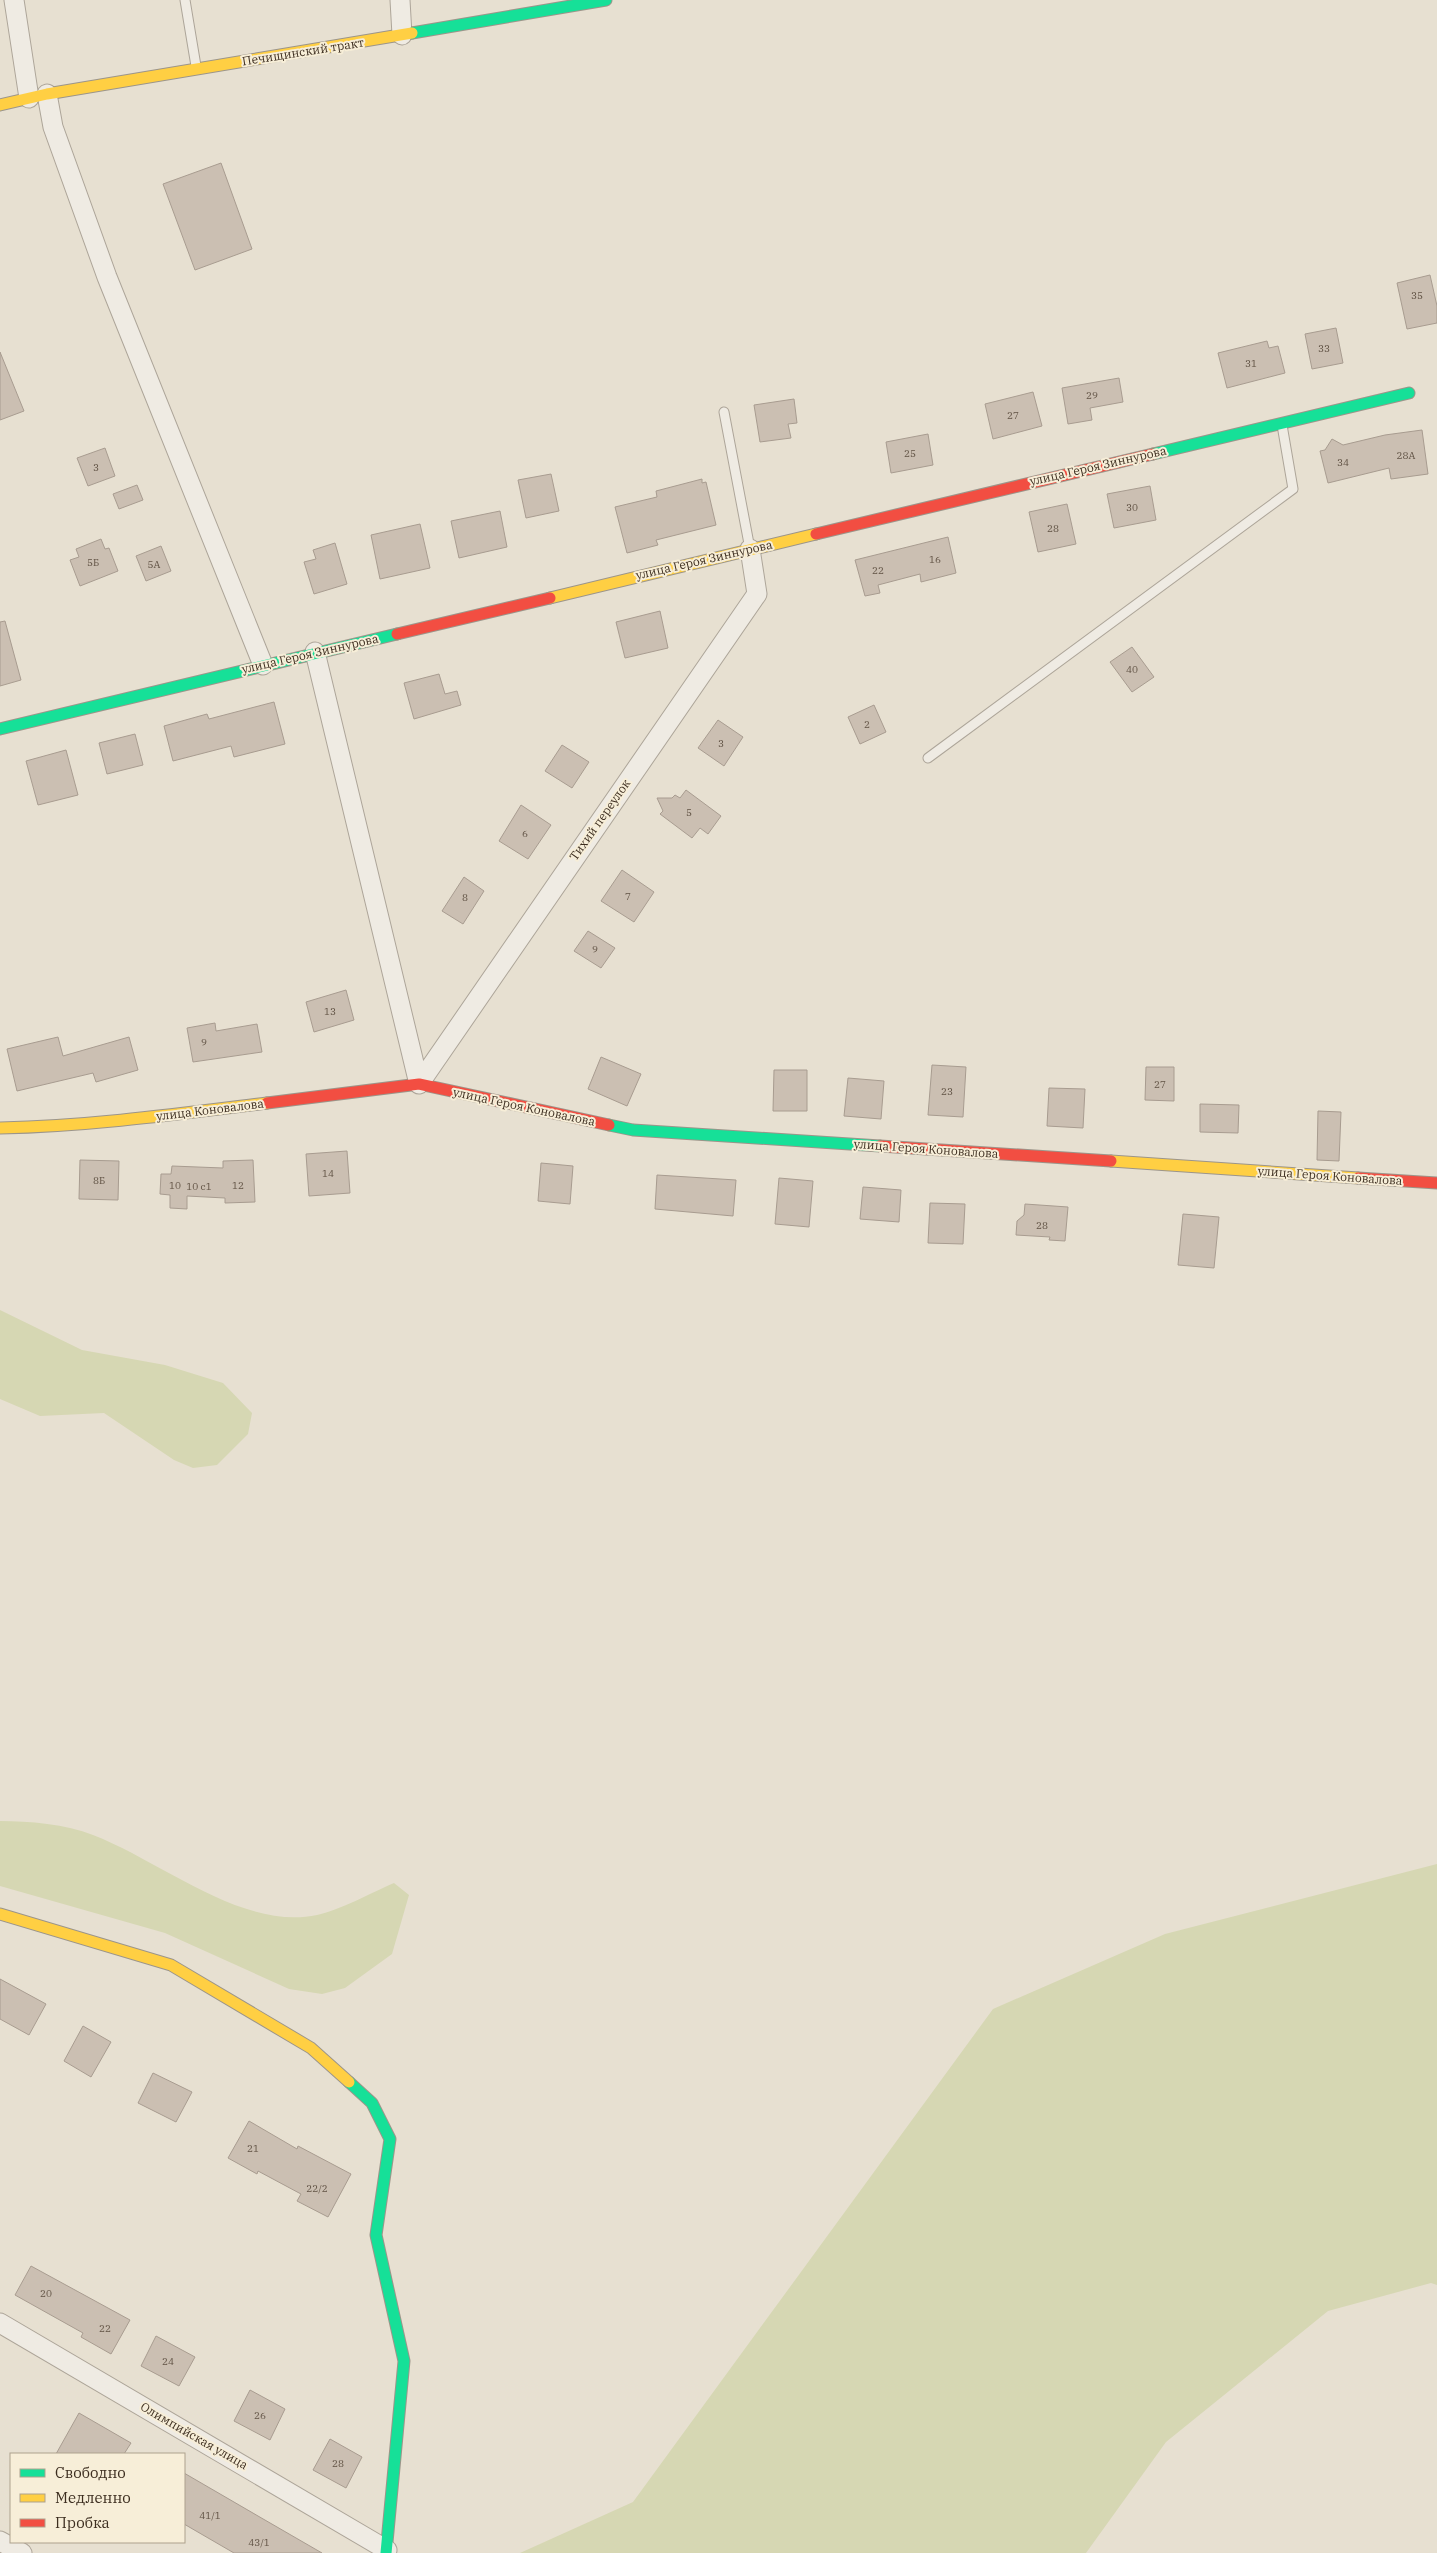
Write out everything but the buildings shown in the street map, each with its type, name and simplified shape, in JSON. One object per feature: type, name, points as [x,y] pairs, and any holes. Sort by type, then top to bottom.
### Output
[{"type":"street","points":[[14,0],[38,96],[53,127],[107,277],[263,665]]},
{"type":"street","points":[[400,0],[402,35]]},
{"type":"street","name":"Печищинский тракт","points":[[0,105],[38,96],[606,0]]},
{"type":"street","name":"улица Героя Зиннурова","points":[[0,729],[315,652],[1409,392]]},
{"type":"street","name":"Тихий переулок","points":[[419,1084],[757,594],[750,549]]},
{"type":"street","points":[[315,652],[419,1084]]},
{"type":"street","name":"улица Коновалова","points":[[0,1128],[54,1127],[129,1120],[419,1084]]},
{"type":"street","name":"улица Героя Коновалова","points":[[419,1084],[632,1130],[1437,1183]]},
{"type":"street","points":[[0,1914],[171,1965],[311,2048],[372,2103],[390,2140],[376,2235],[404,2362],[387,2551]]},
{"type":"street","name":"Олимпийская улица","points":[[0,2323],[387,2551]]},
{"type":"street","points":[[0,2541],[22,2553]]},
{"type":"lane","points":[[185,0],[196,69]]},
{"type":"lane","points":[[724,412],[750,549]]},
{"type":"lane","points":[[928,758],[1293,489],[1282,423]]},
{"type":"green space","points":[[0,1310],[82,1350],[165,1365],[223,1383],[252,1413],[248,1434],[217,1465],[193,1468],[174,1460],[104,1413],[40,1416],[0,1399]]},
{"type":"green space","points":[[0,1821],[47,1824],[82,1831],[119,1847],[203,1891],[232,1904],[260,1913],[289,1917],[317,1915],[345,1905],[394,1883],[409,1895],[392,1954],[345,1988],[322,1994],[289,1989],[165,1933],[0,1886]]},
{"type":"green space","points":[[1437,1864],[1437,2285],[1431,2283],[1328,2311],[1166,2442],[1086,2553],[520,2553],[633,2502],[993,2009],[1165,1934]]},
{"type":"traffic: fast","points":[[412,33],[606,0]]},
{"type":"traffic: fast","points":[[1153,454],[1409,393]]},
{"type":"traffic: fast","points":[[0,729],[397,634]]},
{"type":"traffic: fast","points":[[609,1125],[633,1130],[880,1146]]},
{"type":"traffic: fast","points":[[349,2082],[372,2103],[390,2139],[376,2235],[404,2361],[386,2553]]},
{"type":"traffic: slow","points":[[0,105],[47,94],[412,33]]},
{"type":"traffic: slow","points":[[550,598],[816,534]]},
{"type":"traffic: slow","points":[[0,1128],[101,1122],[267,1103]]},
{"type":"traffic: slow","points":[[1111,1161],[1358,1178]]},
{"type":"traffic: slow","points":[[0,1914],[171,1965],[311,2048],[349,2082]]},
{"type":"traffic: jam","points":[[816,534],[1153,454]]},
{"type":"traffic: jam","points":[[397,634],[550,598]]},
{"type":"traffic: jam","points":[[267,1103],[419,1084],[609,1125]]},
{"type":"traffic: jam","points":[[880,1146],[1111,1161]]},
{"type":"traffic: jam","points":[[1358,1178],[1437,1183]]}]
